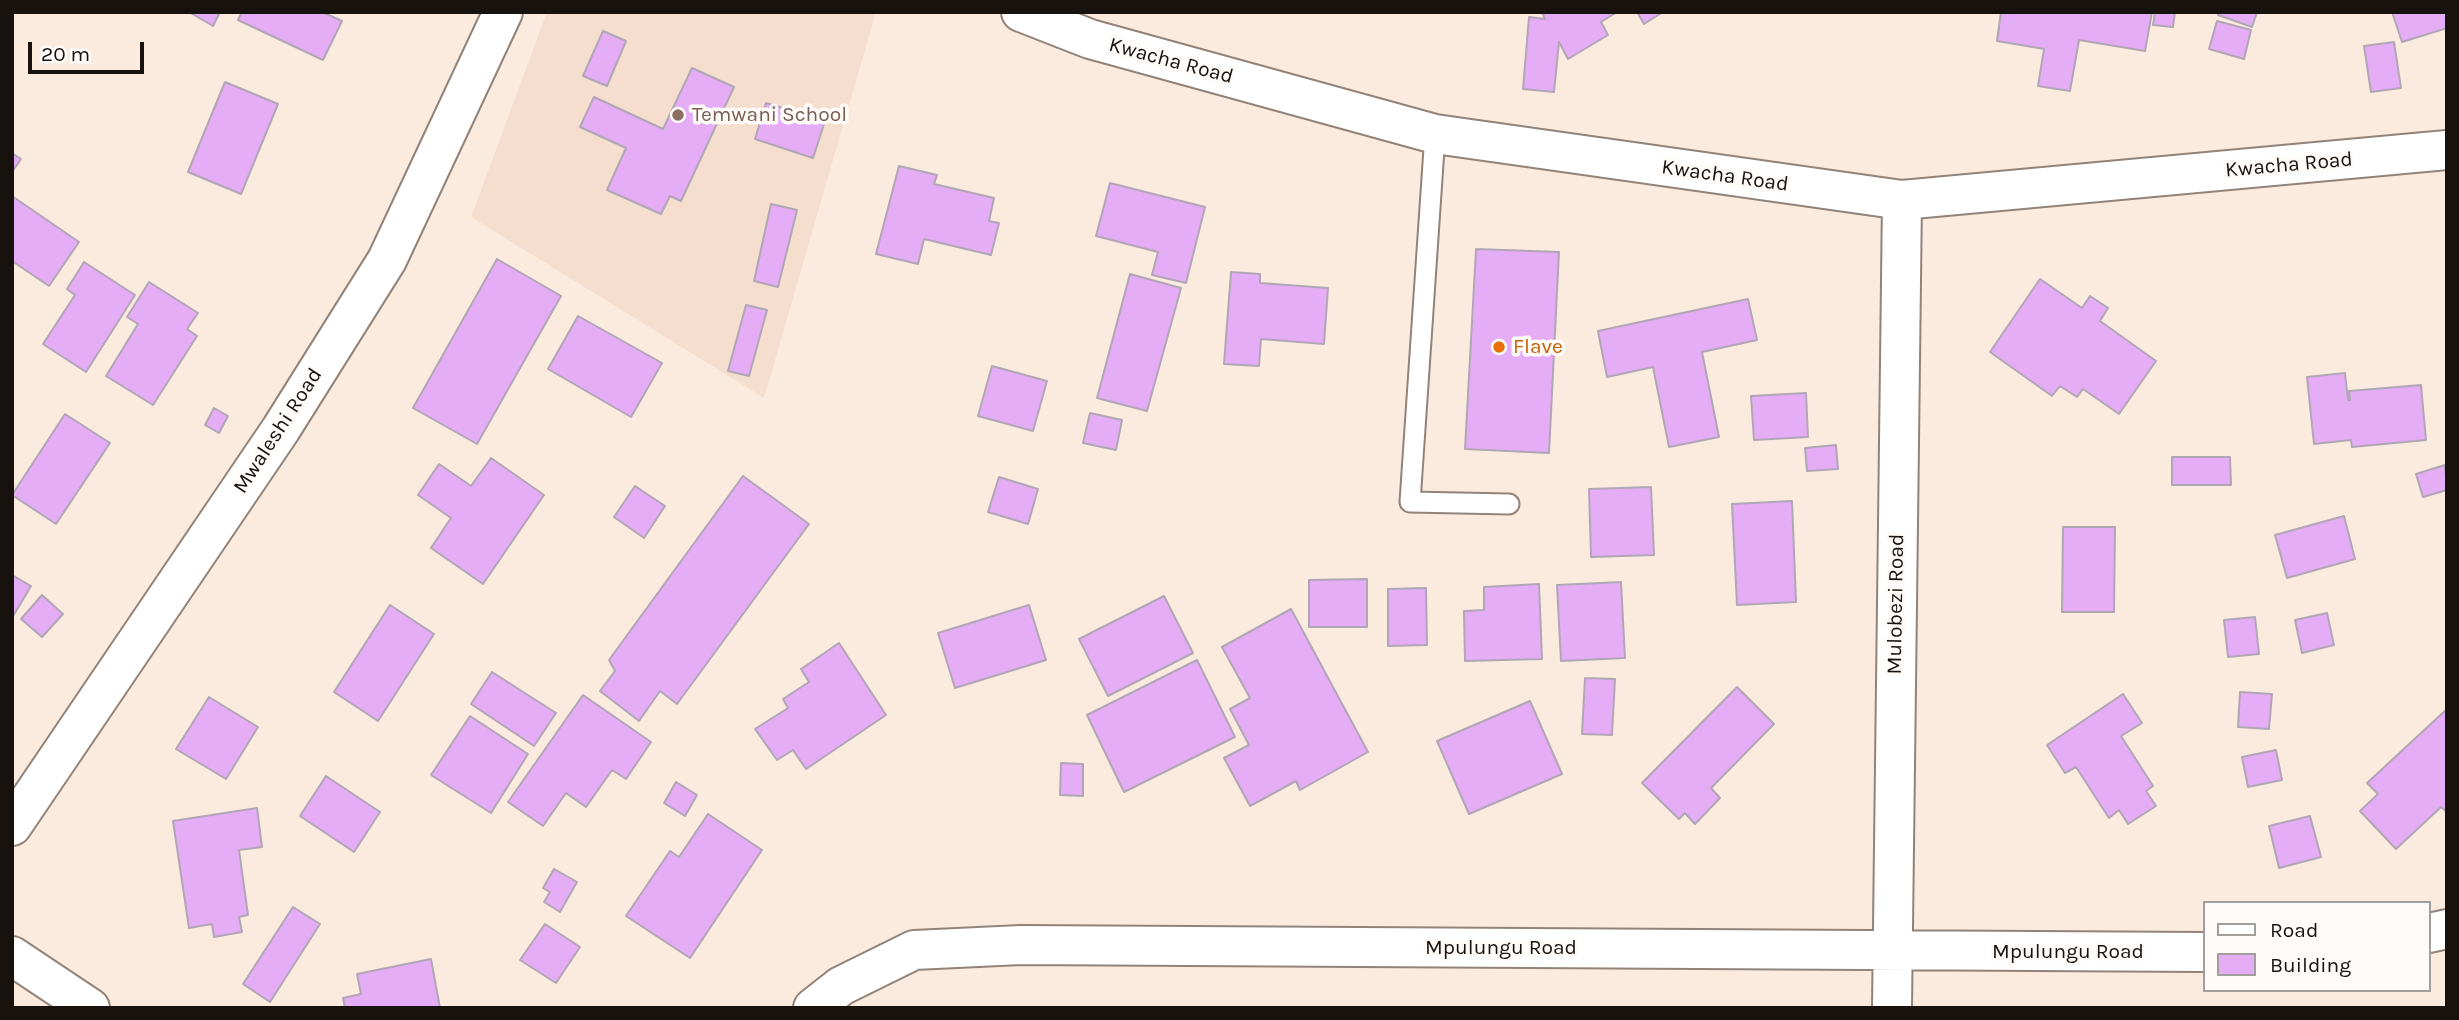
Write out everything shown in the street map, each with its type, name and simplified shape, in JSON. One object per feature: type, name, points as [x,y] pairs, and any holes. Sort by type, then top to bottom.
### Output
[{"type":"street","name":"Mwaleshi Road","points":[[12,827],[281,429],[387,260],[503,12]]},
{"type":"street","name":"Kwacha Road","points":[[1021,12],[1090,39],[1435,134],[1902,200],[2447,150]]},
{"type":"street","name":"Mulobezi Road","points":[[1892,1008],[1902,200]]},
{"type":"street","name":"Mpulungu Road","points":[[813,1008],[841,986],[914,950],[1021,945],[2204,952]]},
{"type":"street","points":[[12,956],[90,1008]]},
{"type":"lane","points":[[1435,134],[1410,502],[1509,504]]},
{"type":"shaded area","name":"Temwani School","points":[[547,12],[876,12],[764,398],[471,217]]},
{"type":"building","points":[[189,12],[220,12],[213,26]]},
{"type":"building","points":[[242,12],[322,12],[342,21],[323,60],[238,20]]},
{"type":"building","points":[[1542,12],[1617,12],[1601,22],[1608,35],[1568,59],[1559,42],[1554,92],[1523,89],[1529,17],[1545,19]]},
{"type":"building","points":[[1637,12],[1663,12],[1644,24]]},
{"type":"building","points":[[2001,12],[2152,12],[2145,51],[2079,40],[2070,91],[2038,86],[2044,49],[1997,41]]},
{"type":"building","points":[[2155,12],[2175,12],[2173,27],[2153,25]]},
{"type":"building","points":[[2219,12],[2257,12],[2252,27],[2218,15]]},
{"type":"building","points":[[2392,12],[2447,12],[2447,28],[2402,42]]},
{"type":"building","points":[[2217,21],[2251,30],[2244,59],[2209,49]]},
{"type":"building","points":[[603,31],[626,41],[607,86],[583,76]]},
{"type":"building","points":[[2394,42],[2401,88],[2371,92],[2364,46]]},
{"type":"building","points":[[692,68],[734,87],[681,201],[670,196],[661,214],[607,190],[626,148],[580,127],[594,97],[663,129]]},
{"type":"building","points":[[225,82],[278,104],[241,194],[188,172]]},
{"type":"building","points":[[766,103],[825,121],[813,158],[755,139]]},
{"type":"building","points":[[12,153],[21,159],[12,172]]},
{"type":"building","points":[[899,166],[937,175],[934,184],[994,198],[989,221],[999,223],[991,255],[924,239],[918,264],[876,254]]},
{"type":"building","points":[[1110,183],[1205,207],[1186,283],[1152,275],[1158,252],[1096,236]]},
{"type":"building","points":[[12,196],[79,242],[49,286],[12,261]]},
{"type":"building","points":[[771,204],[797,210],[778,287],[754,281]]},
{"type":"building","points":[[1476,249],[1559,252],[1549,453],[1465,449]]},
{"type":"building","points":[[497,259],[561,296],[477,444],[413,408]]},
{"type":"building","points":[[84,262],[135,295],[86,372],[43,344],[75,295],[67,289]]},
{"type":"building","points":[[1231,272],[1260,274],[1260,283],[1328,288],[1324,344],[1261,339],[1259,366],[1224,364]]},
{"type":"building","points":[[1130,274],[1181,288],[1147,411],[1097,398]]},
{"type":"building","points":[[2040,279],[2082,308],[2090,296],[2108,308],[2100,321],[2156,361],[2119,414],[2083,389],[2077,397],[2060,386],[2052,396],[1990,352]]},
{"type":"building","points":[[149,282],[198,313],[187,329],[197,336],[153,405],[106,376],[138,324],[127,317]]},
{"type":"building","points":[[1748,299],[1757,340],[1702,352],[1719,437],[1669,447],[1653,367],[1607,377],[1598,331]]},
{"type":"building","points":[[746,305],[767,310],[749,376],[728,371]]},
{"type":"building","points":[[578,316],[662,363],[631,417],[548,369]]},
{"type":"building","points":[[992,366],[1047,381],[1033,431],[978,416]]},
{"type":"building","points":[[2345,373],[2348,400],[2349,391],[2421,385],[2426,440],[2352,447],[2351,440],[2314,444],[2307,377]]},
{"type":"building","points":[[1806,393],[1808,437],[1754,440],[1751,396]]},
{"type":"building","points":[[214,408],[228,416],[219,433],[205,425]]},
{"type":"building","points":[[1090,413],[1122,420],[1116,450],[1083,443]]},
{"type":"building","points":[[65,414],[110,443],[56,524],[12,495]]},
{"type":"building","points":[[1836,445],[1838,469],[1807,471],[1805,448]]},
{"type":"building","points":[[2172,457],[2230,457],[2231,485],[2172,485]]},
{"type":"building","points":[[491,458],[544,495],[483,584],[431,548],[451,518],[418,495],[439,464],[471,486]]},
{"type":"building","points":[[2445,465],[2447,490],[2423,497],[2416,474]]},
{"type":"building","points":[[743,476],[809,524],[677,704],[660,691],[639,721],[600,691],[615,671],[609,660]]},
{"type":"building","points":[[999,477],[1038,489],[1028,524],[988,512]]},
{"type":"building","points":[[635,486],[665,506],[644,538],[614,517]]},
{"type":"building","points":[[1651,487],[1654,555],[1591,557],[1589,489]]},
{"type":"building","points":[[1792,501],[1796,602],[1737,605],[1732,504]]},
{"type":"building","points":[[2344,516],[2355,559],[2287,578],[2275,535]]},
{"type":"building","points":[[2063,527],[2115,527],[2114,612],[2062,612]]},
{"type":"building","points":[[12,575],[31,586],[12,618]]},
{"type":"building","points":[[1367,579],[1367,627],[1309,627],[1309,580]]},
{"type":"building","points":[[1621,582],[1625,658],[1561,661],[1557,585]]},
{"type":"building","points":[[1539,584],[1542,659],[1465,661],[1464,611],[1484,610],[1484,587]]},
{"type":"building","points":[[1426,588],[1427,645],[1388,646],[1388,589]]},
{"type":"building","points":[[42,595],[63,614],[42,637],[21,619]]},
{"type":"building","points":[[1164,596],[1193,653],[1108,696],[1079,639]]},
{"type":"building","points":[[390,605],[434,634],[378,721],[334,692]]},
{"type":"building","points":[[1029,605],[1046,660],[955,688],[938,633]]},
{"type":"building","points":[[1291,609],[1368,752],[1300,790],[1296,781],[1250,806],[1224,758],[1249,745],[1230,709],[1250,698],[1222,647]]},
{"type":"building","points":[[2327,613],[2334,645],[2302,653],[2295,620]]},
{"type":"building","points":[[2255,617],[2259,654],[2228,657],[2224,620]]},
{"type":"building","points":[[839,643],[886,715],[806,769],[793,750],[777,760],[755,729],[788,708],[783,699],[809,682],[801,669]]},
{"type":"building","points":[[1197,660],[1235,737],[1124,792],[1087,715]]},
{"type":"building","points":[[492,672],[556,713],[534,746],[471,704]]},
{"type":"building","points":[[1585,678],[1615,679],[1612,735],[1582,734]]},
{"type":"building","points":[[1737,687],[1774,724],[1711,788],[1720,798],[1695,824],[1685,813],[1679,819],[1642,783]]},
{"type":"building","points":[[2240,692],[2272,694],[2269,729],[2238,727]]},
{"type":"building","points":[[2123,694],[2142,723],[2121,736],[2153,786],[2146,791],[2156,806],[2128,824],[2119,810],[2109,818],[2076,767],[2065,773],[2047,745]]},
{"type":"building","points":[[583,695],[651,742],[626,779],[612,770],[586,807],[566,793],[543,826],[508,802]]},
{"type":"building","points":[[209,697],[258,727],[226,779],[176,749]]},
{"type":"building","points":[[1530,701],[1562,774],[1469,814],[1437,741]]},
{"type":"building","points":[[2447,709],[2447,812],[2441,807],[2396,849],[2360,811],[2378,794],[2367,783]]},
{"type":"building","points":[[470,716],[528,754],[491,813],[431,775]]},
{"type":"building","points":[[2276,750],[2282,780],[2248,787],[2242,757]]},
{"type":"building","points":[[1061,763],[1083,764],[1083,796],[1060,795]]},
{"type":"building","points":[[326,776],[380,812],[354,852],[300,816]]},
{"type":"building","points":[[676,782],[697,795],[685,816],[664,803]]},
{"type":"building","points":[[257,808],[262,847],[239,850],[248,915],[239,917],[242,932],[214,937],[212,924],[189,928],[173,821]]},
{"type":"building","points":[[708,814],[762,850],[690,958],[626,916],[670,851],[679,857]]},
{"type":"building","points":[[2310,816],[2321,857],[2279,868],[2269,826]]},
{"type":"building","points":[[554,869],[577,882],[560,912],[544,902],[550,892],[543,888]]},
{"type":"building","points":[[293,907],[320,924],[270,1002],[243,984]]},
{"type":"building","points":[[545,924],[580,947],[556,983],[520,960]]},
{"type":"building","points":[[431,959],[440,1008],[345,1008],[343,998],[361,994],[357,974]]},
{"type":"place","name":"Temwani School","points":[[678,115]]},
{"type":"place","name":"Flave","points":[[1499,347]]}]
